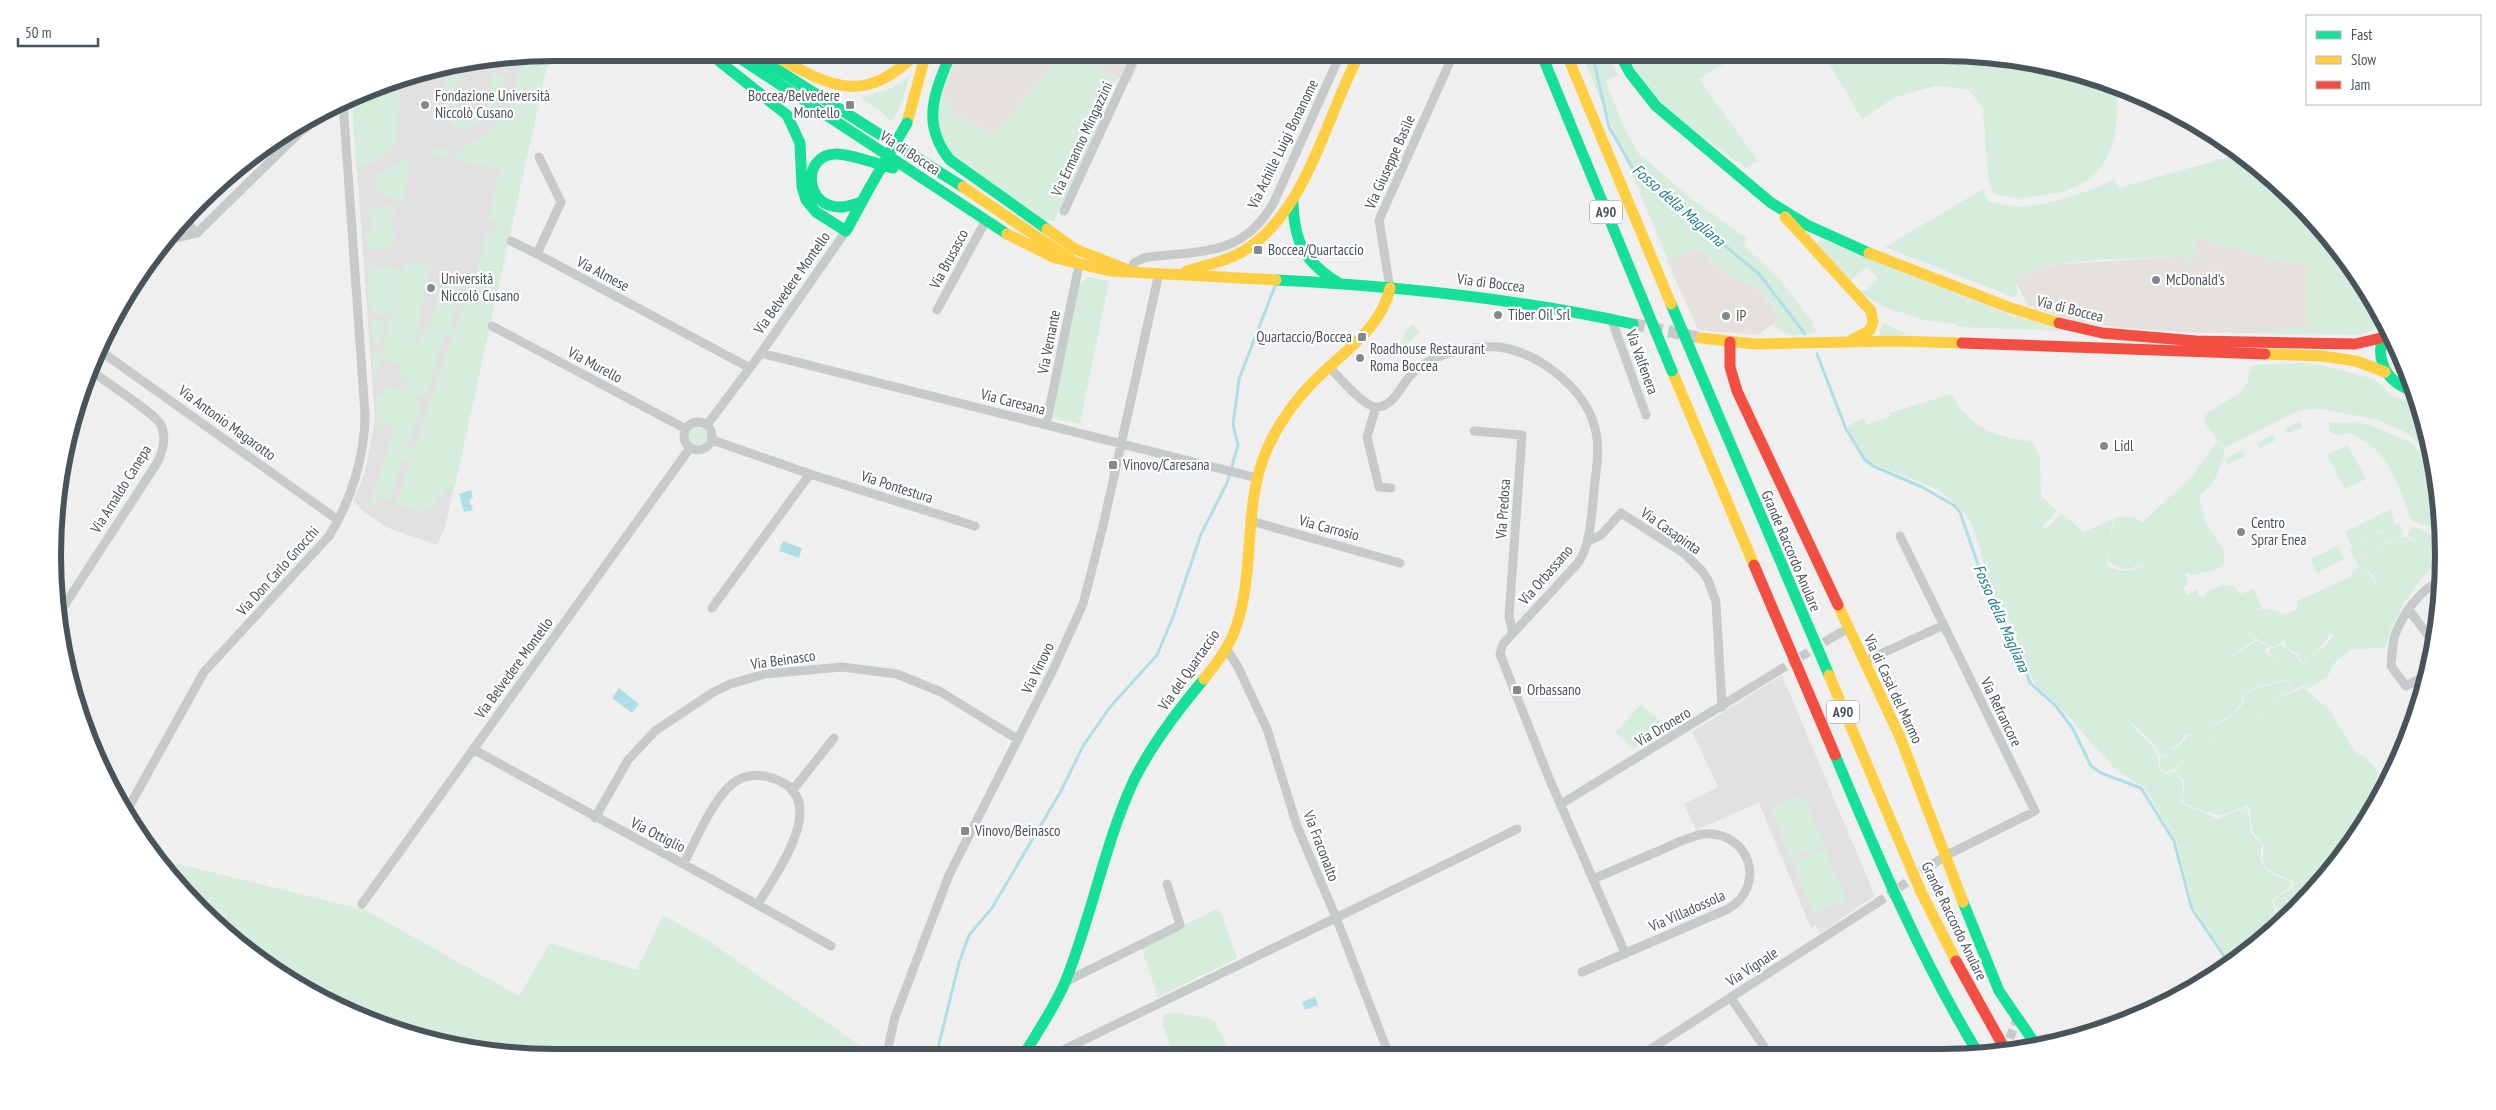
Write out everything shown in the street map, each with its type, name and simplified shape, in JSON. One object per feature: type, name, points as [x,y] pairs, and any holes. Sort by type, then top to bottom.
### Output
[{"type":"main road","points":[[720,61],[787,115],[800,143],[802,187],[806,200],[816,212],[846,231]]},
{"type":"main road","name":"Via di Boccea","points":[[744,61],[791,95],[916,174],[985,222],[1037,252],[1064,262],[1132,272],[1390,288],[1484,296],[1611,318],[1633,324]]},
{"type":"main road","name":"Via di Boccea","points":[[764,61],[808,92],[995,207],[1079,265]]},
{"type":"main road","points":[[784,61],[817,80],[849,86],[867,85],[888,77],[907,61]]},
{"type":"main road","name":"Via Belvedere Montello","points":[[846,231],[907,123],[914,105],[924,61]]},
{"type":"main road","points":[[923,65],[926,61]]},
{"type":"main road","points":[[947,61],[935,92],[931,110],[934,137],[943,152],[950,160],[1075,249],[1132,272]]},
{"type":"main road","name":"Via di Boccea","points":[[1179,274],[1226,259],[1246,250],[1262,238],[1293,201],[1355,61]]},
{"type":"main road","name":"A90","points":[[1545,61],[1672,371],[1896,898],[1945,1000],[1975,1048]]},
{"type":"main road","name":"Grande Raccordo Anulare","points":[[1570,61],[1921,892],[1969,986],[2003,1045]]},
{"type":"main road","name":"Via di Boccea","points":[[1624,61],[1642,92],[1655,107],[1774,204],[1810,227],[2010,308],[2062,324],[2100,332],[2155,338],[2355,344],[2381,338]]},
{"type":"main road","points":[[862,202],[843,208],[832,207],[822,202],[813,191],[811,183],[812,171],[816,164],[827,156],[836,154],[916,174]]},
{"type":"main road","name":"Via di Boccea","points":[[1293,201],[1293,226],[1299,245],[1317,268],[1343,285]]},
{"type":"main road","name":"Via di Boccea","points":[[1774,204],[1871,310],[1873,321],[1870,330],[1862,337],[1846,341]]},
{"type":"main road","name":"Via del Quartaccio","points":[[1027,1049],[1065,982],[1106,854],[1135,778],[1168,725],[1226,648],[1235,628],[1242,602],[1257,478],[1266,451],[1280,424],[1328,366],[1379,316],[1389,299],[1390,288]]},
{"type":"main road","points":[[2383,335],[2379,349],[2385,372]]},
{"type":"main road","name":"Via di Boccea","points":[[1701,338],[1730,342],[1797,343],[1846,341],[2322,356],[2356,361],[2385,372],[2391,379],[2406,388]]},
{"type":"main road","name":"Via di Casal del Marmo","points":[[1730,342],[1730,367],[1737,391],[1900,737],[1999,991],[2032,1040]]},
{"type":"street","name":"Via Ermanno Mingazzini","points":[[1064,210],[1133,61]]},
{"type":"street","name":"Via Achille Luigi Bonanome","points":[[1132,272],[1134,263],[1145,258],[1229,246],[1244,237],[1263,219],[1274,202],[1338,61]]},
{"type":"street","name":"Via Giuseppe Basile","points":[[1390,288],[1379,220],[1450,61]]},
{"type":"street","name":"Via Don Carlo Gnocchi","points":[[129,806],[204,672],[326,540],[338,520],[357,469],[365,421],[344,109]]},
{"type":"street","name":"Via Don Carlo Gnocchi","points":[[197,233],[306,128]]},
{"type":"street","points":[[538,254],[561,202],[539,158]]},
{"type":"street","name":"Via Brusasco","points":[[937,310],[985,222]]},
{"type":"street","points":[[188,224],[197,233]]},
{"type":"street","name":"Via Belvedere Montello","points":[[707,425],[762,352],[846,231]]},
{"type":"street","points":[[177,237],[197,233]]},
{"type":"street","name":"Via Almese","points":[[511,241],[750,368]]},
{"type":"street","name":"Via Vernante","points":[[1046,425],[1079,265]]},
{"type":"street","name":"Via Vinovo","points":[[888,1049],[895,1017],[939,899],[1053,670],[1083,604],[1103,526],[1159,273]]},
{"type":"street","name":"Via Valfenera","points":[[1611,318],[1646,415]]},
{"type":"street","name":"Via Murello","points":[[492,326],[686,429]]},
{"type":"street","name":"Via Orbassano","points":[[1376,407],[1390,403],[1410,374],[1422,365],[1436,357],[1481,347],[1509,349],[1556,373],[1581,398],[1592,418],[1597,434],[1596,468],[1587,542],[1582,558],[1502,646],[1500,657],[1625,953]]},
{"type":"street","name":"Via Caresana","points":[[762,352],[1257,478]]},
{"type":"street","name":"Via Antonio Magarotto","points":[[104,354],[338,520]]},
{"type":"street","points":[[1328,366],[1366,404],[1376,407],[1368,439],[1379,487],[1391,488]]},
{"type":"street","name":"Via Arnaldo Canepa","points":[[64,606],[156,463],[163,448],[163,433],[157,420],[96,374]]},
{"type":"street","points":[[698,422],[707,425],[712,431],[712,440],[703,450],[690,448],[684,437],[686,429],[698,422]]},
{"type":"street","name":"Via Predosa","points":[[1474,432],[1522,435],[1509,616],[1513,633]]},
{"type":"street","name":"Via Pontestura","points":[[712,440],[810,474],[975,526]]},
{"type":"street","name":"Via Belvedere Montello","points":[[362,904],[690,448]]},
{"type":"street","points":[[712,608],[810,474]]},
{"type":"street","name":"Via Casapinta","points":[[1587,542],[1604,532],[1621,513],[1685,554],[1702,571],[1716,602],[1722,707]]},
{"type":"street","name":"Via Carrosio","points":[[1251,521],[1400,562]]},
{"type":"street","name":"Via Refrancore","points":[[1900,536],[2035,811],[1946,855]]},
{"type":"street","points":[[2419,679],[2406,686],[2391,666],[2395,635],[2413,603],[2434,584]]},
{"type":"street","points":[[2410,610],[2428,635]]},
{"type":"street","points":[[1865,661],[1944,625]]},
{"type":"street","points":[[1831,638],[1849,628]]},
{"type":"street","name":"Via Fraconalto","points":[[1226,648],[1238,667],[1267,729],[1297,826],[1337,920],[1387,1049]]},
{"type":"street","name":"Via Beinasco","points":[[595,818],[628,760],[656,731],[712,693],[730,684],[765,674],[842,667],[897,674],[942,692],[1017,739]]},
{"type":"street","name":"Via Dronero","points":[[1561,804],[1778,671]]},
{"type":"street","points":[[792,791],[834,738]]},
{"type":"street","name":"Via Ottiglio","points":[[473,749],[595,818],[684,863],[831,946]]},
{"type":"street","points":[[684,863],[722,796],[734,782],[750,776],[766,776],[780,781],[792,791],[799,808],[797,834],[758,904]]},
{"type":"street","points":[[1066,1049],[1238,964],[1337,920],[1517,829]]},
{"type":"street","name":"Via Villadossola","points":[[1582,972],[1738,902],[1746,892],[1750,881],[1746,859],[1739,846],[1728,838],[1716,835],[1700,835],[1594,879]]},
{"type":"street","points":[[1930,866],[1946,855]]},
{"type":"street","points":[[1065,982],[1180,925],[1168,884]]},
{"type":"street","name":"Via Vignale","points":[[1650,1049],[1876,902]]},
{"type":"street","points":[[1731,998],[1766,1049]]},
{"type":"shaded area","name":"Università Niccolò Cusano","points":[[550,61],[546,70],[445,527],[437,545],[388,528],[353,502],[365,472],[375,421],[353,105],[396,87],[427,78],[491,65]]},
{"type":"shaded area","points":[[955,61],[1057,61],[994,134],[948,112],[953,102],[941,97]]},
{"type":"shaded area","points":[[1082,61],[1140,61],[1130,83]]},
{"type":"shaded area","points":[[2195,237],[2306,264],[2306,334],[2181,332],[2124,328],[2072,321],[2028,305],[2014,280],[2047,265],[2193,256]]},
{"type":"shaded area","points":[[1701,248],[1720,271],[1752,285],[1763,294],[1782,318],[1757,335],[1698,330],[1667,260]]},
{"type":"shaded area","points":[[1782,675],[1875,896],[1820,933],[1816,925],[1811,928],[1759,803],[1696,830],[1684,804],[1718,787],[1692,732]]},
{"type":"green space","points":[[550,61],[546,70],[455,486],[446,490],[427,511],[411,510],[396,503],[410,461],[404,459],[389,500],[379,499],[381,493],[378,492],[375,505],[369,502],[395,428],[377,421],[376,397],[382,396],[382,386],[405,390],[407,379],[398,377],[401,365],[380,360],[403,262],[431,266],[414,342],[420,343],[423,330],[429,331],[440,280],[457,283],[458,287],[463,287],[449,327],[455,330],[472,281],[478,277],[476,275],[486,234],[493,234],[496,222],[488,219],[500,169],[456,160],[459,148],[483,135],[505,115],[510,107],[516,88],[519,62]],"holes":[[[447,333],[453,335],[411,456],[413,448],[408,446],[421,409],[417,408],[419,401],[415,399],[417,394],[427,395],[444,335]]]},
{"type":"green space","points":[[1057,61],[1082,61],[1117,77],[1101,111],[1105,114],[1054,221],[1042,219],[956,159],[943,143],[937,123],[941,97],[953,102],[949,113],[994,134]]},
{"type":"green space","points":[[1584,61],[1610,61],[1618,75],[1606,81],[1623,126],[1638,153],[1693,200],[1746,238],[1743,245],[1780,280],[1813,322],[1812,325],[1817,332],[1794,335],[1783,332],[1774,325],[1782,318],[1764,294],[1752,285],[1720,271],[1702,248],[1668,260]]},
{"type":"green space","points":[[1632,61],[1729,61],[1699,79],[1758,161],[1746,168],[1695,131],[1663,104],[1638,72]]},
{"type":"green space","points":[[1828,61],[1941,61],[2005,65],[2069,78],[2117,94],[2118,106],[2113,143],[2097,172],[2083,182],[2066,190],[2031,197],[2007,197],[1993,193],[1988,177],[1983,108],[1968,89],[1936,86],[1895,97],[1862,119]]},
{"type":"green space","points":[[457,71],[455,110],[447,122],[444,110],[446,74]]},
{"type":"green space","points":[[491,73],[506,76],[505,83],[502,95],[493,111],[483,119],[482,112],[488,110]]},
{"type":"green space","points":[[910,75],[899,109],[891,122],[882,112],[862,99],[862,97],[892,88]]},
{"type":"green space","points":[[400,86],[397,143],[376,161],[356,169],[352,105]]},
{"type":"green space","points":[[458,110],[480,111],[480,122],[465,129],[450,125]]},
{"type":"green space","points":[[426,150],[449,150],[447,157],[426,153]]},
{"type":"green space","points":[[2232,156],[2267,184],[2312,229],[2352,281],[2378,325],[2373,330],[2360,335],[2250,332],[2250,330],[2306,327],[2306,264],[2274,260],[2195,237],[2193,263],[2184,257],[2096,260],[2047,265],[2014,280],[2018,293],[2013,297],[1885,247],[1983,189],[1988,201],[2011,206],[2026,206],[2052,202],[2080,194],[2115,179],[2118,188]]},
{"type":"green space","points":[[406,159],[410,159],[403,201],[380,194],[380,189],[375,189],[377,175]]},
{"type":"green space","points":[[386,205],[396,207],[389,224],[395,234],[392,245],[378,251],[368,248],[365,230],[371,229],[369,206],[384,208]]},
{"type":"green space","points":[[1821,239],[2007,314],[2066,331],[1957,327],[1956,324],[1920,320],[1919,318],[1886,308],[1860,292],[1863,289],[1865,291],[1878,279],[1867,267],[1851,280],[1817,244]]},
{"type":"green space","points":[[367,263],[400,270],[389,315],[377,314],[369,307]]},
{"type":"green space","points":[[1088,277],[1109,281],[1080,424],[1052,418],[1079,285]]},
{"type":"green space","points":[[371,320],[386,321],[380,344],[372,342]]},
{"type":"green space","points":[[1413,324],[1420,332],[1399,351],[1405,331]]},
{"type":"green space","points":[[1882,324],[1885,324],[1907,334],[1879,336]]},
{"type":"green space","points":[[373,350],[381,352],[376,374],[373,373]]},
{"type":"green space","points":[[2391,353],[2400,372],[2393,362]]},
{"type":"green space","points":[[2302,363],[2324,366],[2374,379],[2394,397],[2411,402],[2422,446],[2407,433],[2375,419],[2320,409],[2300,410],[2224,448],[2207,427],[2204,415],[2238,394],[2247,383],[2252,365]]},
{"type":"green space","points":[[1951,394],[1967,415],[1984,429],[2006,437],[2032,441],[2040,458],[2041,495],[2057,511],[2042,527],[2046,529],[2061,513],[2084,532],[2113,519],[2109,547],[2114,519],[2129,517],[2143,522],[2191,477],[2218,441],[2225,450],[2218,471],[2211,484],[2199,496],[2205,522],[2224,551],[2224,566],[2212,571],[2191,575],[2185,572],[2188,584],[2183,588],[2187,594],[2197,589],[2198,596],[2204,597],[2206,592],[2222,585],[2235,586],[2239,594],[2253,589],[2262,607],[2256,611],[2262,609],[2277,610],[2282,615],[2298,609],[2297,601],[2348,578],[2358,567],[2366,570],[2378,586],[2391,579],[2378,585],[2369,571],[2358,566],[2356,560],[2403,536],[2418,543],[2408,536],[2411,527],[2421,529],[2434,536],[2435,566],[2423,577],[2406,600],[2393,625],[2385,648],[2351,649],[2333,664],[2328,676],[2308,689],[2303,685],[2293,690],[2268,650],[2281,645],[2296,655],[2302,666],[2312,654],[2302,664],[2298,654],[2285,646],[2285,640],[2273,647],[2251,635],[2256,639],[2232,655],[2226,662],[2232,656],[2257,641],[2268,646],[2265,651],[2273,659],[2286,679],[2250,690],[2244,696],[2232,671],[2243,696],[2242,703],[2230,716],[2195,733],[2185,735],[2179,744],[2172,748],[2173,752],[2166,757],[2161,756],[2154,744],[2129,721],[2156,752],[2159,769],[2165,774],[2175,772],[2183,783],[2181,803],[2217,819],[2247,807],[2251,831],[2253,836],[2262,845],[2260,853],[2263,865],[2266,870],[2291,882],[2291,886],[2271,901],[2278,916],[2227,958],[2194,908],[2177,842],[2144,787],[2117,771],[2057,704],[2035,685],[2010,623],[1992,591],[1975,532],[1966,514],[1937,489],[1869,462],[1862,454],[1847,426],[1864,418],[1867,424],[1890,417],[1889,413]],"holes":[[[2108,553],[2109,562],[2125,569],[2141,564],[2149,576],[2141,566],[2127,571],[2107,567]],[[2334,634],[2325,647],[2315,651],[2324,643],[2329,635]]]},
{"type":"green space","points":[[2300,421],[2303,427],[2287,434],[2284,429]]},
{"type":"green space","points":[[2329,422],[2367,424],[2412,443],[2425,461],[2431,491],[2434,530],[2411,520],[2390,468],[2373,447],[2347,433],[2338,435],[2330,432]]},
{"type":"green space","points":[[694,427],[702,427],[707,432],[705,443],[694,445],[689,440],[689,432]]},
{"type":"green space","points":[[2274,434],[2276,440],[2260,448],[2257,443]]},
{"type":"green space","points":[[2348,445],[2366,479],[2345,489],[2327,455]]},
{"type":"green space","points":[[2242,450],[2245,456],[2228,464],[2225,459]]},
{"type":"green space","points":[[2391,509],[2395,524],[2352,546],[2345,532]]},
{"type":"green space","points":[[2399,523],[2403,535],[2355,560],[2349,548]]},
{"type":"green space","points":[[2338,546],[2344,559],[2317,573],[2310,559]]},
{"type":"green space","points":[[2433,595],[2433,602],[2428,598]]},
{"type":"green space","points":[[2286,680],[2292,691],[2281,698],[2304,687],[2331,712],[2354,751],[2365,757],[2378,772],[2374,792],[2352,829],[2312,881],[2280,914],[2273,901],[2293,887],[2293,881],[2273,872],[2265,866],[2263,861],[2264,845],[2253,830],[2248,805],[2219,816],[2191,806],[2182,801],[2185,782],[2175,771],[2184,758],[2174,770],[2164,772],[2160,768],[2160,758],[2174,753],[2173,749],[2182,744],[2186,737],[2229,718],[2244,703],[2244,697],[2250,691]],"holes":[[[2226,732],[2205,745],[2217,736]]]},
{"type":"green space","points":[[1641,704],[1660,721],[1634,749],[1615,733]]},
{"type":"green space","points":[[1803,795],[1824,846],[1791,859],[1770,808]]},
{"type":"green space","points":[[1825,848],[1847,900],[1813,913],[1792,862]]},
{"type":"green space","points":[[167,861],[365,910],[519,996],[550,943],[637,970],[663,915],[707,940],[865,1049],[523,1048],[491,1045],[427,1032],[396,1023],[337,998],[281,966],[229,926],[184,881]]},
{"type":"green space","points":[[1219,908],[1237,958],[1158,997],[1141,947]]},
{"type":"green space","points":[[1180,1013],[1214,1020],[1228,1049],[1171,1049],[1162,1022],[1165,1014]]},
{"type":"water","points":[[471,490],[473,497],[469,500],[473,510],[464,512],[459,494]]},
{"type":"water","points":[[783,541],[802,548],[799,558],[779,551]]},
{"type":"water","points":[[619,688],[639,704],[632,713],[612,698]]},
{"type":"water","points":[[1315,997],[1318,1005],[1305,1010],[1302,1002]]},
{"type":"waterway","name":"Fosso della Magliana","points":[[1594,61],[1609,127],[1633,169],[1759,274],[1805,334]]},
{"type":"waterway","points":[[938,1049],[959,963],[969,935],[992,908],[1061,791],[1083,746],[1110,707],[1157,655],[1173,617],[1201,534],[1227,483],[1238,445],[1233,425],[1239,379],[1275,286]]},
{"type":"waterway","name":"Fosso della Magliana","points":[[1817,354],[1846,429],[1865,460],[1873,466],[1922,487],[1955,506],[1960,512],[1987,591],[2020,653],[2030,683],[2056,706],[2073,729],[2091,766],[2101,773],[2141,788],[2174,841],[2192,909],[2226,959]]},
{"type":"tunnel","points":[[1633,324],[1701,338]]},
{"type":"tunnel","points":[[1778,671],[1831,638]]},
{"type":"tunnel","points":[[1877,903],[1930,866]]},
{"type":"tunnel","points":[[2007,1045],[2017,1019]]},
{"type":"traffic: fast","points":[[719,61],[787,115],[800,143],[802,187],[806,200],[816,212],[846,231],[870,187]]},
{"type":"traffic: fast","points":[[744,61],[1007,234]]},
{"type":"traffic: fast","points":[[764,61],[963,187]]},
{"type":"traffic: fast","points":[[948,61],[933,107],[935,133],[941,146],[950,160],[1047,229]]},
{"type":"traffic: fast","points":[[1544,61],[1672,371]]},
{"type":"traffic: fast","points":[[1623,61],[1630,73],[1656,106],[1770,202],[1807,225],[1869,253]]},
{"type":"traffic: fast","points":[[870,187],[907,123]]},
{"type":"traffic: fast","points":[[862,202],[843,207],[830,206],[820,200],[814,191],[812,181],[813,171],[817,162],[825,156],[837,154],[893,168]]},
{"type":"traffic: fast","points":[[1293,201],[1296,229],[1303,250],[1318,268],[1340,284]]},
{"type":"traffic: fast","points":[[1276,280],[1456,294],[1544,307],[1633,324]]},
{"type":"traffic: fast","points":[[1671,304],[1696,363]]},
{"type":"traffic: fast","points":[[2383,336],[2381,347],[2383,365],[2394,381],[2406,387]]},
{"type":"traffic: fast","points":[[1696,363],[1829,675]]},
{"type":"traffic: fast","points":[[1027,1049],[1052,1009],[1066,980],[1114,831],[1133,782],[1166,728],[1204,679]]},
{"type":"traffic: fast","points":[[1835,755],[1901,907],[1937,981],[1975,1048]]},
{"type":"traffic: fast","points":[[1963,902],[1999,991],[2032,1040]]},
{"type":"traffic: slow","points":[[784,61],[809,74],[844,86],[861,86],[878,81],[897,70],[908,61]]},
{"type":"traffic: slow","points":[[907,123],[924,61]]},
{"type":"traffic: slow","points":[[1353,65],[1355,61]]},
{"type":"traffic: slow","points":[[1186,271],[1221,261],[1240,253],[1262,237],[1281,216],[1297,192],[1311,165],[1356,61]]},
{"type":"traffic: slow","points":[[1569,61],[1671,304]]},
{"type":"traffic: slow","points":[[963,187],[1073,261]]},
{"type":"traffic: slow","points":[[1785,217],[1871,311],[1873,322],[1870,330],[1853,339]]},
{"type":"traffic: slow","points":[[1047,229],[1075,249],[1126,269]]},
{"type":"traffic: slow","points":[[1007,234],[1055,258],[1110,271],[1276,280]]},
{"type":"traffic: slow","points":[[1869,253],[2008,307],[2059,323]]},
{"type":"traffic: slow","points":[[1204,679],[1230,641],[1241,612],[1255,491],[1260,468],[1269,445],[1283,420],[1306,390],[1369,329],[1385,303],[1390,288]]},
{"type":"traffic: slow","points":[[1701,338],[1755,344],[1894,341],[1962,343]]},
{"type":"traffic: slow","points":[[2265,354],[2322,356],[2356,361],[2385,372]]},
{"type":"traffic: slow","points":[[1672,371],[1754,565]]},
{"type":"traffic: slow","points":[[1838,605],[1900,737],[1963,902]]},
{"type":"traffic: slow","points":[[1829,675],[1921,892],[1956,961]]},
{"type":"traffic: jam","points":[[2059,323],[2102,333],[2196,341],[2355,344],[2381,338]]},
{"type":"traffic: jam","points":[[1730,342],[1730,367],[1737,391],[1838,605]]},
{"type":"traffic: jam","points":[[1962,343],[2265,354]]},
{"type":"traffic: jam","points":[[1754,565],[1835,755]]},
{"type":"traffic: jam","points":[[1956,961],[2003,1045]]},
{"type":"place","name":"Fondazione Università Niccolò Cusano","points":[[425,105]]},
{"type":"place","name":"Boccea/Belvedere Montello","points":[[850,105]]},
{"type":"place","name":"Boccea/Quartaccio","points":[[1258,250]]},
{"type":"place","name":"McDonald's","points":[[2156,280]]},
{"type":"place","name":"Università Niccolò Cusano","points":[[431,288]]},
{"type":"place","name":"Tiber Oil Srl","points":[[1498,315]]},
{"type":"place","name":"IP","points":[[1726,316]]},
{"type":"place","name":"Quartaccio/Boccea","points":[[1362,337]]},
{"type":"place","name":"Roadhouse Restaurant Roma Boccea","points":[[1360,358]]},
{"type":"place","name":"Lidl","points":[[2104,446]]},
{"type":"place","name":"Vinovo/Caresana","points":[[1113,465]]},
{"type":"place","name":"Centro Sprar Enea","points":[[2241,532]]},
{"type":"place","name":"Orbassano","points":[[1517,690]]},
{"type":"place","name":"Vinovo/Beinasco","points":[[965,831]]}]
